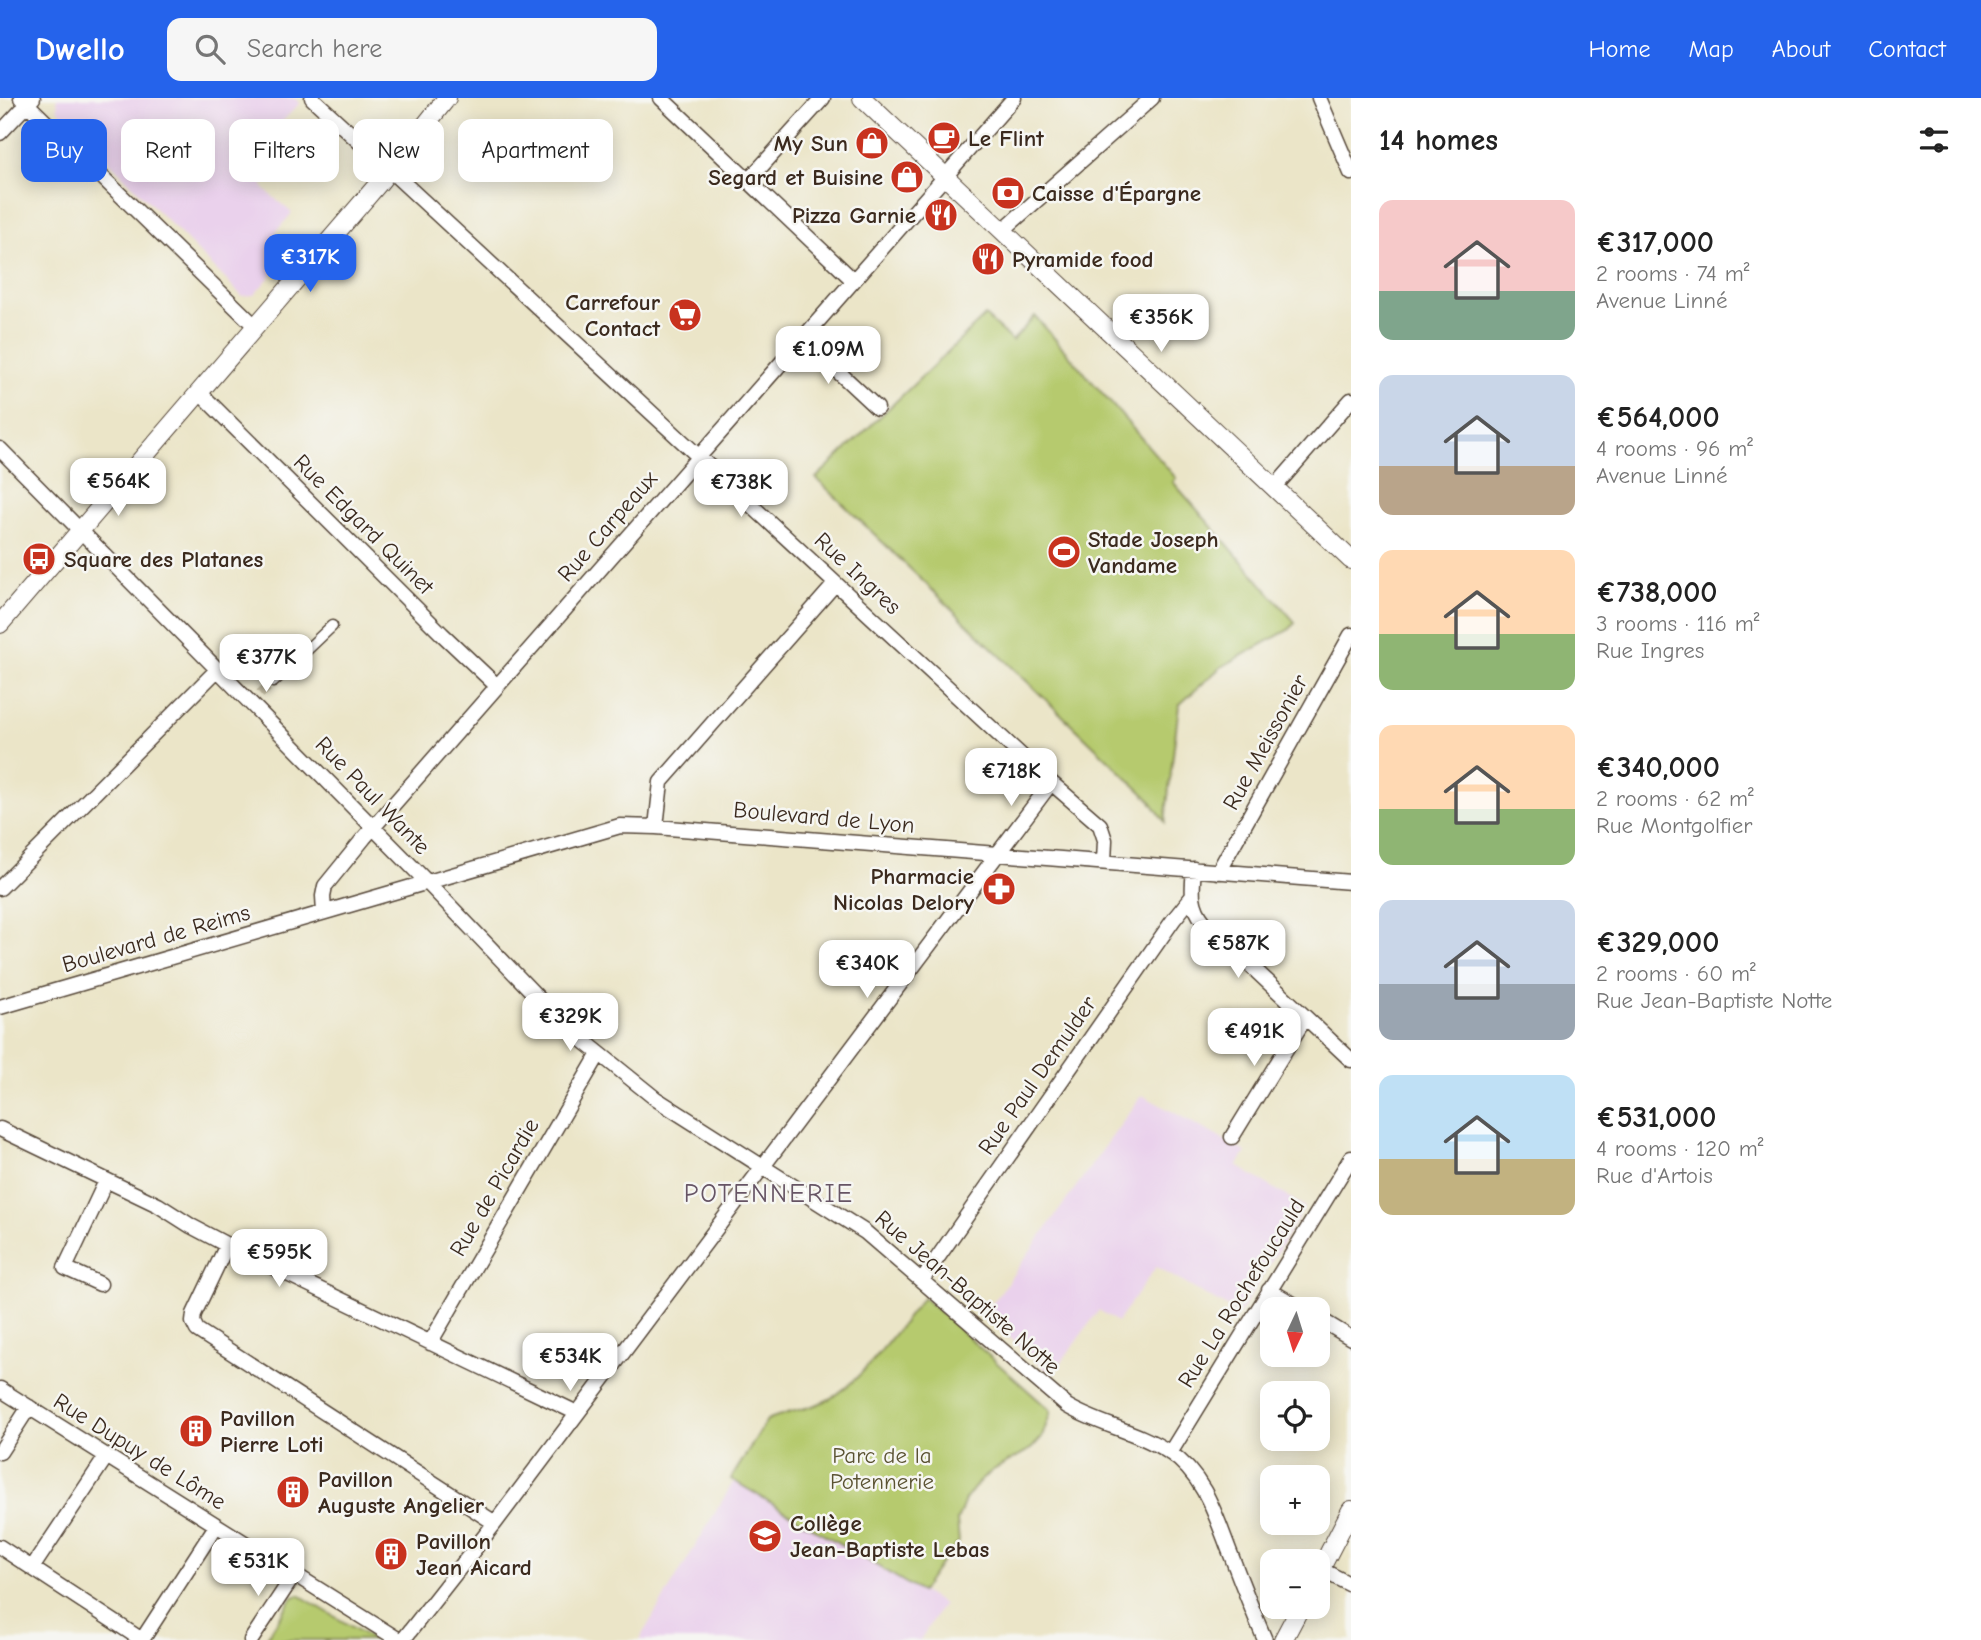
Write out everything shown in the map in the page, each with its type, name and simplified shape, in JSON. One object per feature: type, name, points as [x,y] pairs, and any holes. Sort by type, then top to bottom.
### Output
[{"type":"street","name":"Rue Ingres","points":[[312,98],[353,136]]},
{"type":"street","points":[[430,119],[447,98]]},
{"type":"street","points":[[748,181],[823,98]]},
{"type":"street","points":[[862,98],[1351,560]]},
{"type":"street","name":"Rue Carpeaux","points":[[373,828],[1014,98]]},
{"type":"street","points":[[1002,231],[1152,98]]},
{"type":"street","points":[[1319,98],[1351,173]]},
{"type":"street","points":[[664,99],[853,280]]},
{"type":"street","points":[[0,133],[27,100],[256,327]]},
{"type":"street","points":[[0,624],[380,182]]},
{"type":"street","name":"Rue Ingres","points":[[403,182],[1051,783],[1100,825],[1105,840],[1104,862]]},
{"type":"street","points":[[802,338],[877,408]]},
{"type":"street","name":"Rue Edgard Quinet","points":[[200,393],[497,686]]},
{"type":"street","points":[[1275,488],[1351,400]]},
{"type":"street","name":"Rue Paul Wante","points":[[0,449],[218,669],[255,699],[373,828],[426,881]]},
{"type":"street","points":[[656,827],[662,782],[835,583]]},
{"type":"street","points":[[273,682],[332,626]]},
{"type":"street","name":"Rue Meissonier","points":[[1218,872],[1351,635]]},
{"type":"street","points":[[0,888],[218,669]]},
{"type":"street","points":[[401,1640],[495,1522],[1051,783]]},
{"type":"street","name":"Boulevard de Lyon","points":[[426,881],[628,825],[1218,872],[1350,878]]},
{"type":"street","points":[[324,912],[323,896],[326,886],[373,828]]},
{"type":"street","points":[[1194,869],[1191,898],[1203,922],[1351,1060]]},
{"type":"street","name":"Boulevard de Reims","points":[[0,1007],[426,881]]},
{"type":"street","name":"Rue Jean-Baptiste Notte","points":[[426,881],[562,1024],[656,1099],[865,1232],[1067,1406],[1090,1419],[1170,1452]]},
{"type":"street","name":"Rue Paul Demulder","points":[[922,1280],[1191,898]]},
{"type":"street","points":[[1232,1137],[1305,1018]]},
{"type":"street","name":"Rue de Picardie","points":[[430,1343],[599,1054]]},
{"type":"street","points":[[0,1129],[158,1205],[227,1244],[577,1413]]},
{"type":"street","name":"Rue La Rochefoucauld","points":[[1170,1452],[1351,1158]]},
{"type":"street","points":[[100,1284],[65,1268],[106,1181]]},
{"type":"street","points":[[227,1244],[194,1314],[193,1322],[201,1334],[495,1522]]},
{"type":"street","points":[[1269,1290],[1281,1297]]},
{"type":"street","points":[[1330,1325],[1351,1338]]},
{"type":"street","name":"Rue Dupuy de Lôme","points":[[0,1389],[401,1640]]},
{"type":"street","points":[[0,1452],[29,1407]]},
{"type":"street","points":[[1170,1452],[1192,1473],[1210,1502],[1265,1640]]},
{"type":"street","points":[[32,1568],[106,1457]]},
{"type":"street","points":[[1330,1551],[1351,1510]]},
{"type":"street","points":[[0,1547],[142,1640],[216,1526]]},
{"type":"street","points":[[251,1640],[294,1575]]},
{"type":"street","points":[[1330,1576],[1351,1585]]},
{"type":"street","points":[[1283,1640],[1294,1619]]},
{"type":"shaded area","points":[[57,98],[294,98],[300,103],[285,119],[229,119],[229,182],[262,182],[264,189],[292,213],[275,233],[293,250],[254,295],[242,296],[129,182],[215,182],[215,119],[121,119],[121,174],[107,160],[107,119],[67,119],[58,110]]},
{"type":"shaded area","points":[[1142,1095],[1246,1152],[1237,1166],[1305,1207],[1239,1314],[1156,1267],[1117,1322],[1099,1310],[1052,1375],[984,1315]]},
{"type":"shaded area","name":"Collège Jean-Baptiste Lebas","points":[[734,1481],[943,1604],[920,1640],[639,1640]]},
{"type":"green space","name":"Stade Joseph Vandame","points":[[985,316],[1012,341],[1035,316],[1176,478],[1173,482],[1295,622],[1290,629],[1221,667],[1179,705],[1165,822],[1150,800],[816,478]]},
{"type":"green space","name":"Parc de la Potennerie","points":[[923,1297],[1051,1411],[1042,1437],[1031,1449],[993,1470],[965,1500],[957,1521],[959,1542],[921,1592],[731,1479],[767,1420],[823,1402],[850,1384],[877,1356]]},
{"type":"green space","points":[[299,1595],[372,1640],[265,1640],[293,1597]]},
{"type":"tunnel","points":[[260,694],[273,682]]},
{"type":"place","name":"Le Flint","points":[[944,138]]},
{"type":"place","name":"My Sun","points":[[872,143]]},
{"type":"place","name":"Segard et Buisine","points":[[907,177]]},
{"type":"place","name":"Caisse d'Épargne","points":[[1008,193]]},
{"type":"place","name":"Pizza Garnie","points":[[941,215]]},
{"type":"place","name":"Pyramide food","points":[[988,259]]},
{"type":"place","name":"Carrefour Contact","points":[[685,315]]},
{"type":"place","name":"Stade Joseph Vandame","points":[[1064,552]]},
{"type":"place","name":"Square des Platanes","points":[[39,559]]},
{"type":"place","name":"Pharmacie Nicolas Delory","points":[[999,889]]},
{"type":"place","name":"Pavillon Pierre Loti","points":[[196,1431]]},
{"type":"place","name":"Pavillon Auguste Angelier","points":[[293,1492]]},
{"type":"place","name":"Collège Jean-Baptiste Lebas","points":[[765,1536]]},
{"type":"place","name":"Pavillon Jean Aicard","points":[[391,1554]]},
{"type":"district","name":"POTENNERIE","points":[[769,1193]]}]
